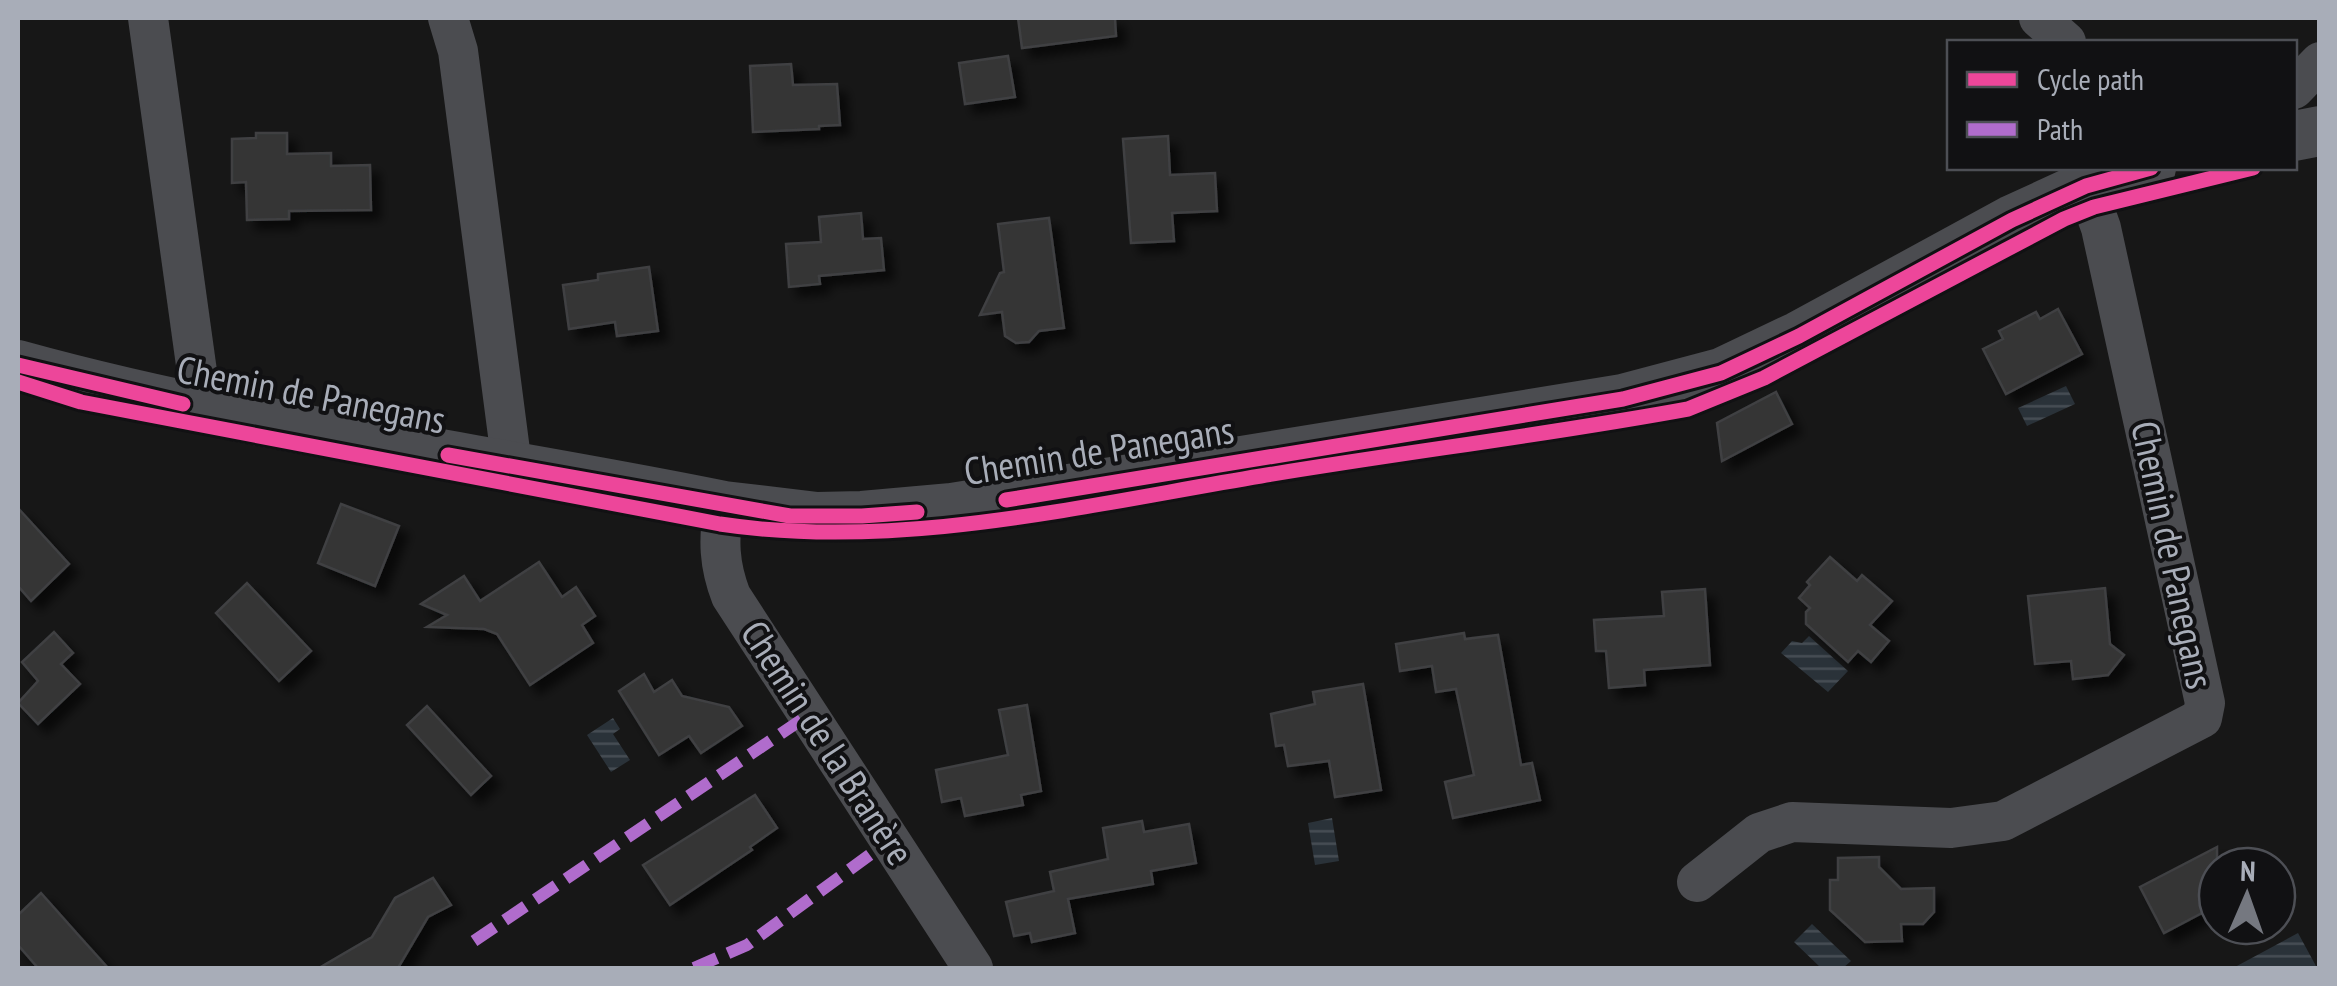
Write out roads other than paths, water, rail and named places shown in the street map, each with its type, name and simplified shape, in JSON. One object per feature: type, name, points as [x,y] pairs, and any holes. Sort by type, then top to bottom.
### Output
[{"type":"street","name":"Chemin de Panegans","points":[[148,18],[202,408]]},
{"type":"street","name":"Chemin de Panegans","points":[[448,18],[458,51],[512,466]]},
{"type":"street","points":[[2038,18],[2064,40]]},
{"type":"street","points":[[2297,86],[2320,62]]},
{"type":"street","name":"Chemin de Panegans","points":[[18,365],[202,408],[724,506],[818,517],[952,508],[1663,391],[1760,355],[2012,220],[2086,186],[2143,170]]},
{"type":"street","name":"Chemin de Panegans","points":[[1697,882],[1758,833],[1792,822],[1952,828],[1995,824],[2202,718],[2206,708],[2201,684],[2101,228],[2086,186]]},
{"type":"street","name":"Chemin de la Branère","points":[[724,506],[719,548],[731,596],[973,968]]}]
